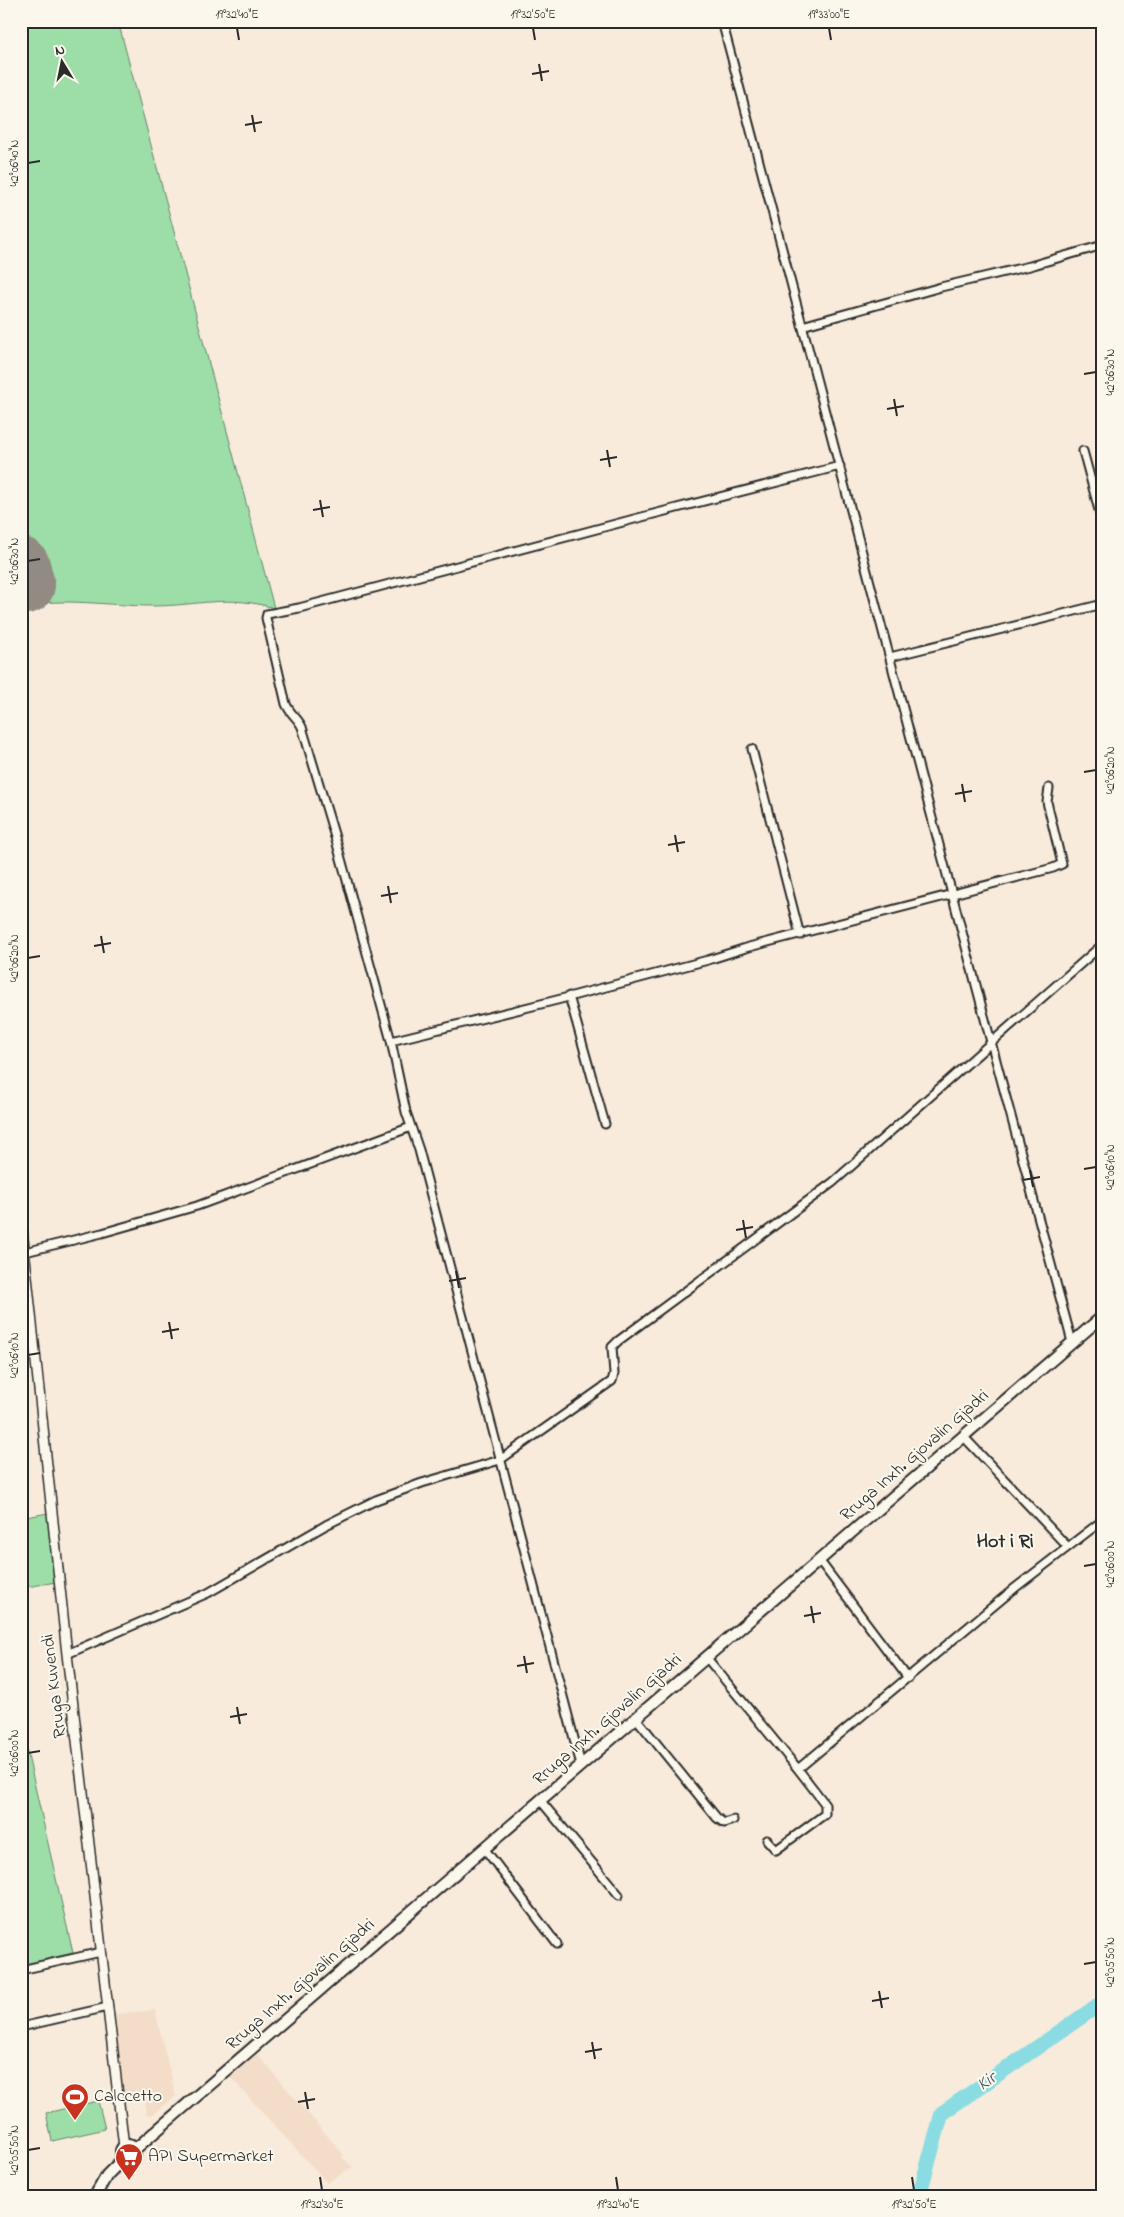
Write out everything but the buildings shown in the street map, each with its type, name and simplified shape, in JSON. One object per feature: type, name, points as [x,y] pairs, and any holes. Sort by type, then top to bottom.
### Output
[{"type":"main road","name":"Rruga Inxh. Gjovalin Gjadri","points":[[95,2196],[104,2179],[124,2158],[132,2158],[129,2148],[484,1848],[1103,1316]]},
{"type":"street","points":[[722,21],[952,895],[1072,1342]]},
{"type":"street","points":[[802,326],[914,294],[1021,268],[1103,245]]},
{"type":"street","points":[[1083,451],[1103,524]]},
{"type":"street","points":[[581,1765],[419,1150],[411,1127],[391,1041],[337,844],[302,727],[300,722],[288,711],[266,618],[267,614],[308,605],[840,466]]},
{"type":"street","points":[[890,657],[1103,604]]},
{"type":"street","points":[[752,749],[800,934]]},
{"type":"street","points":[[391,1041],[1053,868],[1062,864],[1047,802],[1049,788]]},
{"type":"street","points":[[67,1654],[208,1593],[326,1525],[376,1500],[422,1483],[500,1460],[612,1382],[614,1374],[612,1348],[618,1341],[832,1183],[1103,944]]},
{"type":"street","points":[[569,996],[605,1124]]},
{"type":"street","points":[[25,1252],[102,1234],[197,1206],[411,1127]]},
{"type":"street","name":"Rruga Kuvendi","points":[[21,1220],[101,1952],[129,2148]]},
{"type":"street","points":[[963,1436],[1067,1546]]},
{"type":"street","points":[[798,1768],[1067,1546],[1103,1520]]},
{"type":"street","points":[[819,1560],[908,1678]]},
{"type":"street","points":[[706,1657],[798,1768],[825,1804],[826,1814],[776,1850],[767,1840]]},
{"type":"street","points":[[636,1718],[717,1818],[724,1822],[733,1820]]},
{"type":"street","points":[[540,1800],[619,1895]]},
{"type":"street","points":[[484,1848],[557,1944]]},
{"type":"street","points":[[21,1970],[101,1952]]},
{"type":"street","points":[[21,2027],[108,2007]]},
{"type":"shaded area","points":[[155,2010],[176,2096],[152,2115],[146,2114],[145,2100],[123,2102],[113,2014]]},
{"type":"shaded area","points":[[257,2054],[344,2155],[342,2157],[353,2167],[327,2183],[230,2077]]},
{"type":"green space","points":[[21,21],[118,21],[274,608],[227,601],[169,606],[54,602],[21,606]]},
{"type":"green space","points":[[48,1513],[56,1582],[21,1588],[21,1518]]},
{"type":"green space","points":[[21,1725],[73,1953],[21,1965]]},
{"type":"green space","name":"Calccetto","points":[[98,2101],[105,2129],[52,2141],[46,2113]]},
{"type":"waterway","name":"Kir","points":[[919,2196],[942,2113],[1103,2002]]},
{"type":"runway","points":[[21,566],[26,585]]},
{"type":"place","name":"Calccetto","points":[[75,2121]]},
{"type":"place","name":"API Supermarket","points":[[129,2181]]},
{"type":"district","name":"Hot i Ri","points":[[1005,1542]]}]
